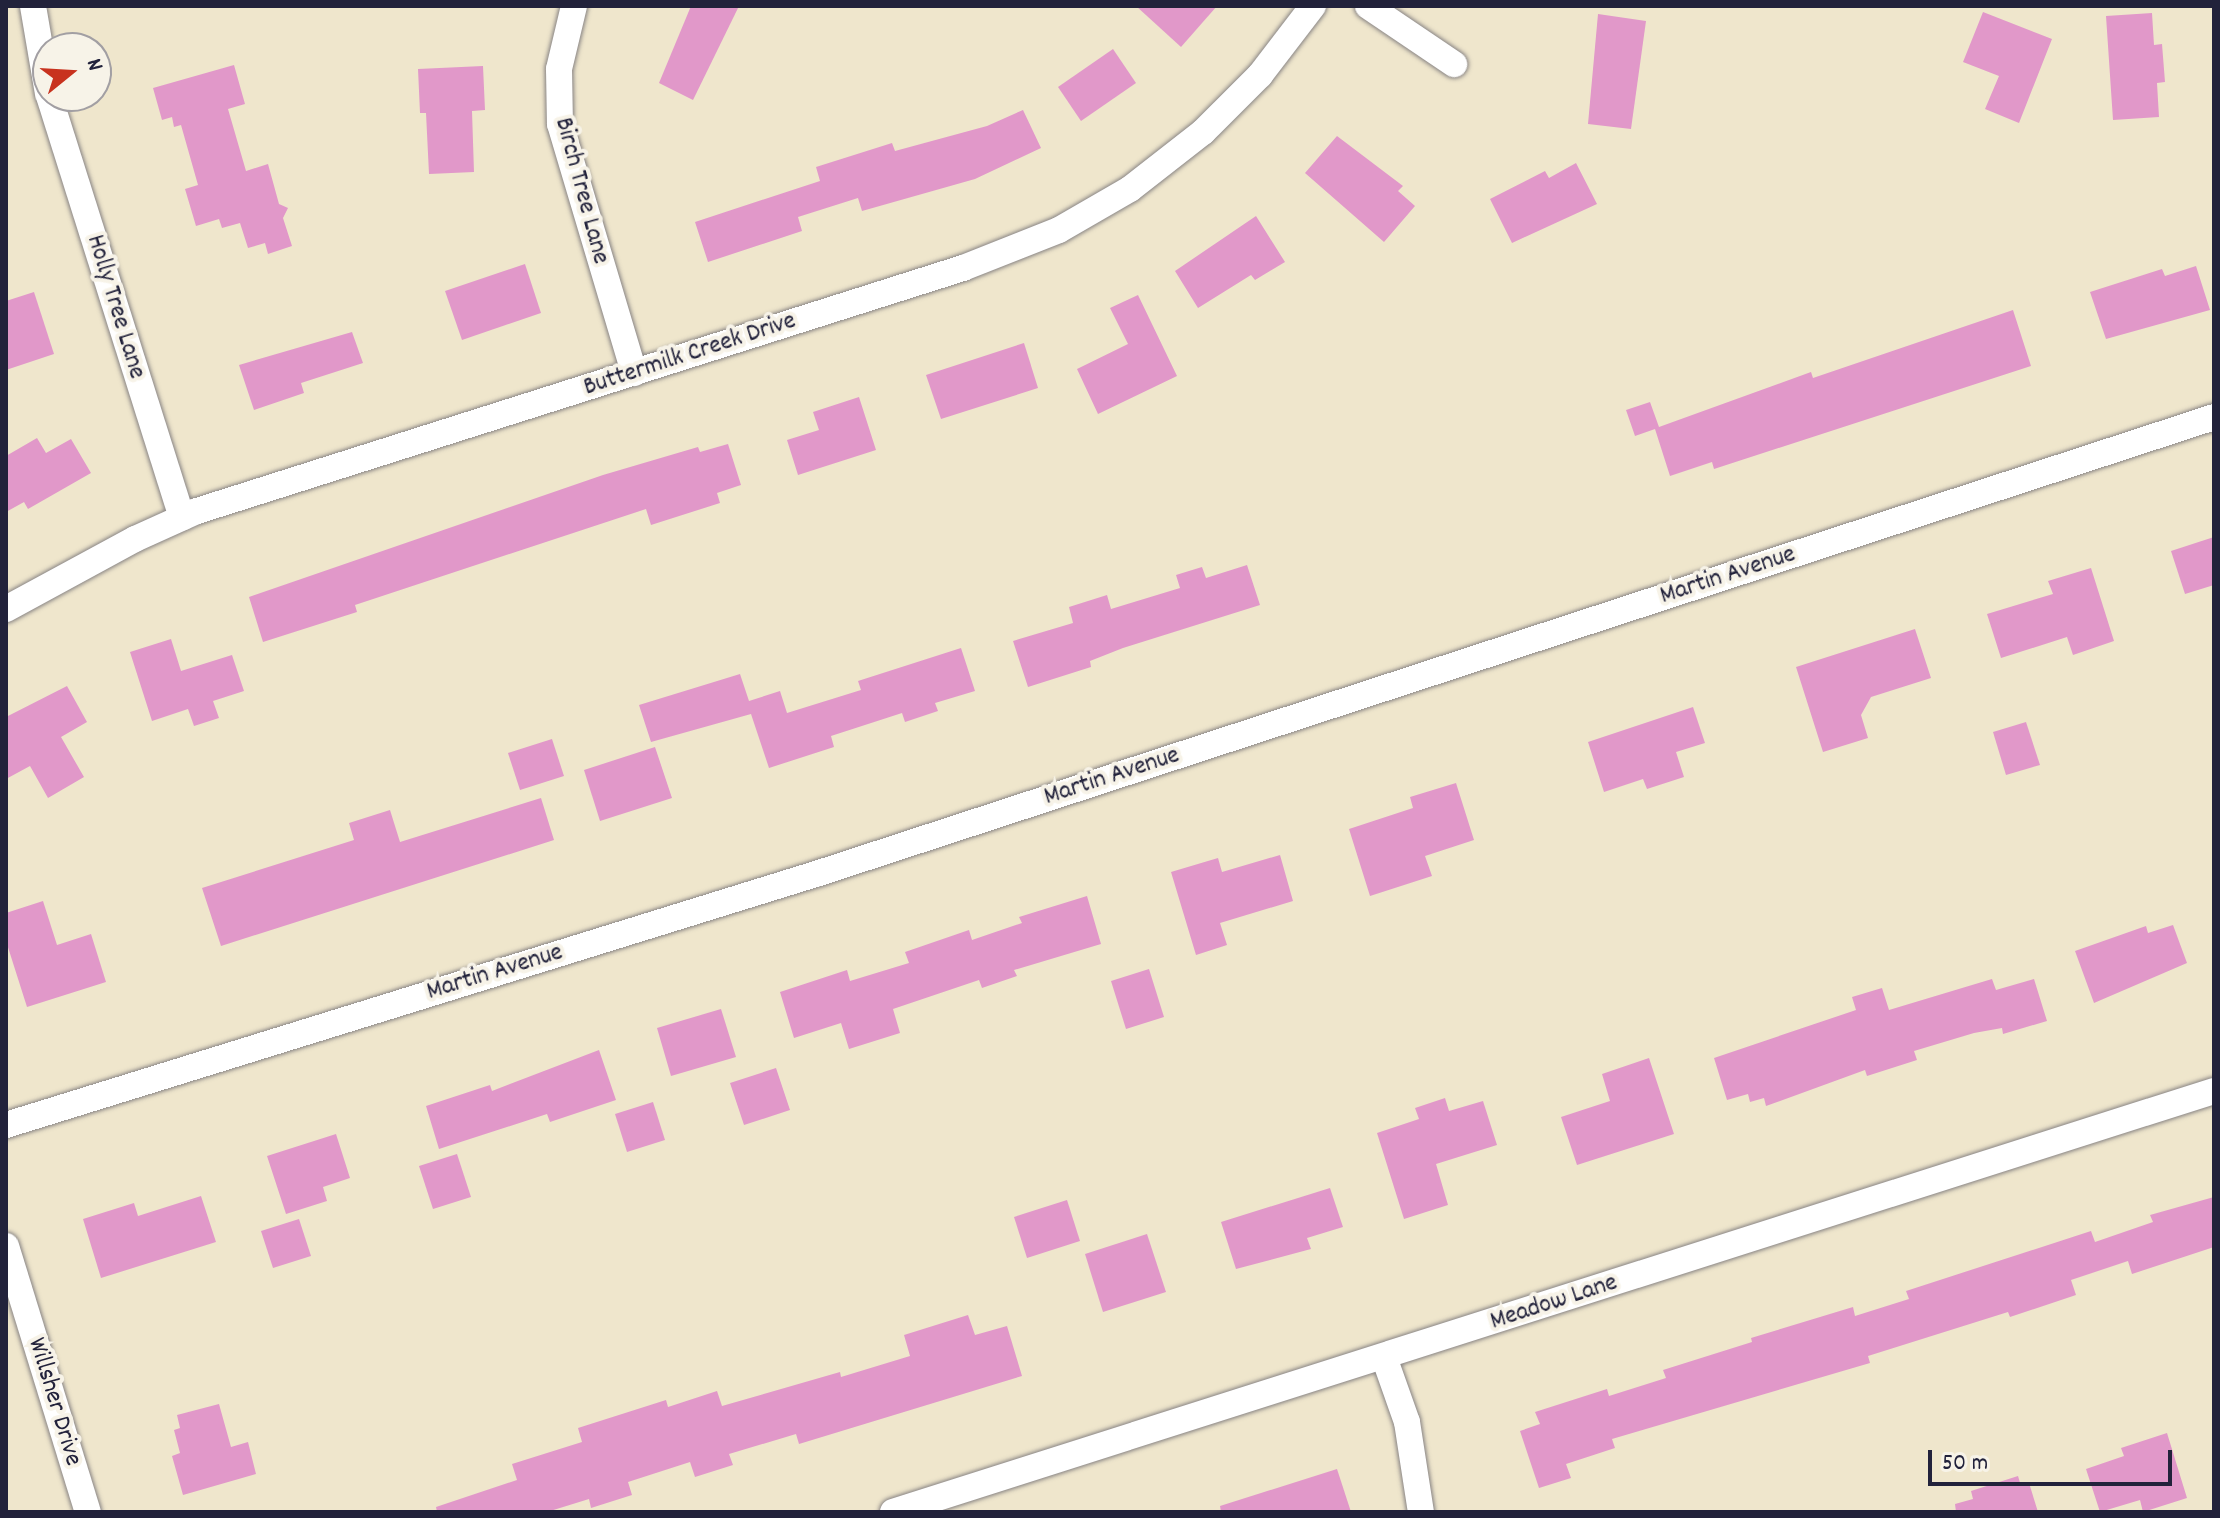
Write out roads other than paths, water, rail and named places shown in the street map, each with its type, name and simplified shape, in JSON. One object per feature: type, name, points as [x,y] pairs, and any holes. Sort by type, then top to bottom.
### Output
[{"type":"street","name":"Holly Tree Lane","points":[[33,6],[37,32]]},
{"type":"street","name":"Birch Tree Lane","points":[[574,6],[559,69],[560,124],[634,373]]},
{"type":"street","name":"Buttermilk Creek Drive","points":[[6,609],[182,517],[985,261],[1080,219],[1130,189],[1203,132],[1260,75],[1313,6]]},
{"type":"street","points":[[1368,6],[1454,64]]},
{"type":"street","name":"Holly Tree Lane","points":[[53,112],[182,517]]},
{"type":"street","name":"Martin Avenue","points":[[6,1125],[819,873],[2214,417]]},
{"type":"street","name":"Meadow Lane","points":[[893,1512],[2214,1091]]},
{"type":"street","name":"Willsher Drive","points":[[6,1246],[88,1512]]},
{"type":"street","points":[[1384,1357],[1407,1422],[1421,1512]]}]
